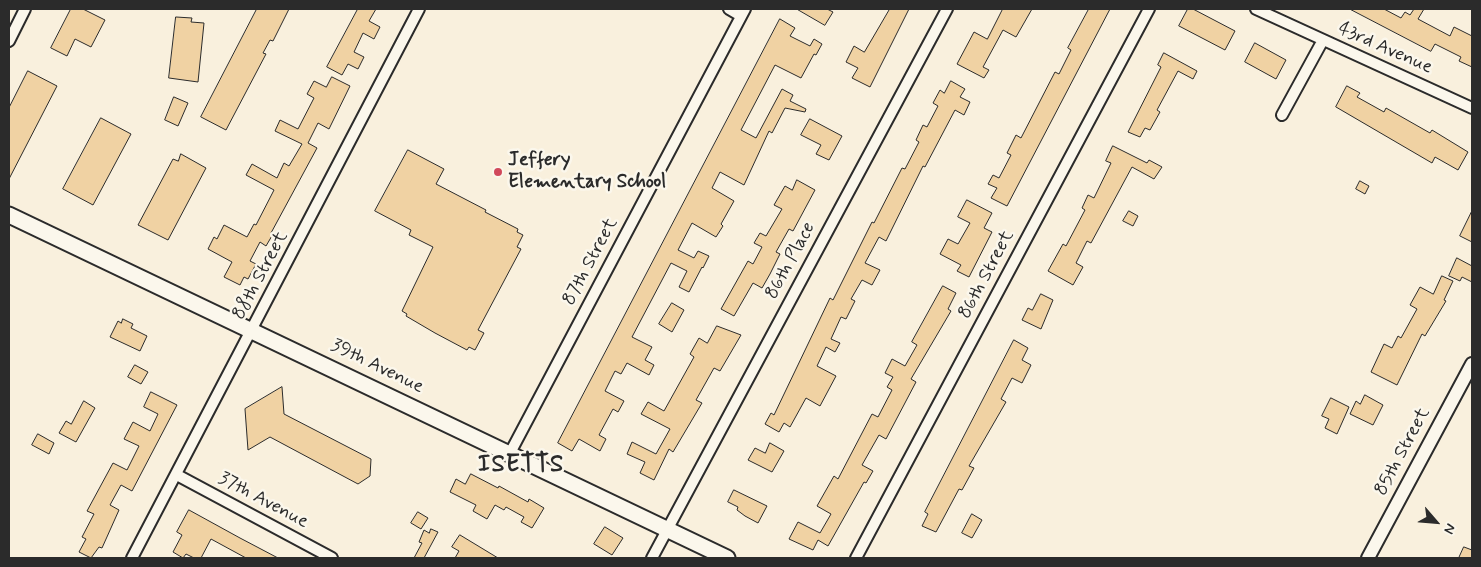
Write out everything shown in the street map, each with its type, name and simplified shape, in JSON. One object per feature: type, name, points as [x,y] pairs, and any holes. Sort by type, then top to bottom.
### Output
[{"type":"main road","name":"39th Avenue","points":[[9,215],[727,558]]},
{"type":"street","points":[[9,41],[25,9]]},
{"type":"street","name":"88th Street","points":[[132,558],[419,9]]},
{"type":"street","points":[[728,9],[743,12]]},
{"type":"street","name":"86th Place","points":[[652,558],[947,9]]},
{"type":"street","name":"86th Street","points":[[856,558],[1149,9]]},
{"type":"street","name":"43rd Avenue","points":[[1256,9],[1472,108]]},
{"type":"street","name":"87th Street","points":[[510,453],[743,12]]},
{"type":"street","points":[[1282,115],[1323,40]]},
{"type":"street","name":"85th Street","points":[[1368,558],[1472,364]]},
{"type":"street","name":"37th Avenue","points":[[177,475],[332,558]]},
{"type":"building","points":[[71,9],[83,9],[105,20],[91,47],[75,39],[67,56],[51,48]]},
{"type":"building","points":[[257,9],[289,9],[273,41],[270,40],[263,53],[266,54],[226,130],[201,117]]},
{"type":"building","points":[[358,9],[376,9],[369,21],[380,27],[374,39],[363,33],[354,52],[364,57],[358,69],[348,64],[342,75],[327,67]]},
{"type":"building","points":[[797,9],[827,9],[833,12],[825,25]]},
{"type":"building","points":[[890,9],[909,9],[870,87],[852,78],[858,68],[846,62],[854,46],[864,52]]},
{"type":"building","points":[[1003,9],[1032,9],[1016,37],[1003,30],[983,67],[989,70],[984,78],[957,64],[974,32],[987,39]]},
{"type":"building","points":[[1089,9],[1110,9],[1007,206],[991,198],[997,188],[988,184],[993,175],[999,178],[1011,155],[1007,153],[1016,135],[1021,138],[1055,72],[1059,74],[1071,50],[1068,48]]},
{"type":"building","points":[[1188,9],[1193,9],[1235,31],[1225,50],[1179,26]]},
{"type":"building","points":[[1350,9],[1384,9],[1401,18],[1405,12],[1410,15],[1414,9],[1424,9],[1418,19],[1450,36],[1454,27],[1472,36],[1472,67],[1459,61],[1461,57],[1435,44],[1431,51]]},
{"type":"building","points":[[176,17],[192,18],[191,22],[204,23],[198,82],[169,78]]},
{"type":"building","points":[[780,19],[795,28],[790,36],[810,46],[814,39],[822,44],[816,55],[814,54],[801,78],[775,65],[741,130],[756,138],[782,89],[793,95],[790,101],[806,109],[805,112],[785,108],[772,133],[769,131],[744,185],[720,172],[712,188],[734,201],[721,224],[723,226],[716,237],[692,223],[678,250],[694,258],[698,251],[709,256],[703,268],[689,292],[679,287],[687,271],[671,263],[632,337],[652,347],[645,360],[654,365],[649,375],[627,363],[621,374],[615,371],[605,391],[624,401],[618,412],[613,409],[599,435],[606,439],[600,451],[579,439],[572,451],[558,443]]},
{"type":"building","points":[[1255,43],[1286,60],[1276,79],[1245,62]]},
{"type":"building","points":[[1164,53],[1197,71],[1193,79],[1178,71],[1157,110],[1160,112],[1150,130],[1145,128],[1140,137],[1128,132],[1161,67],[1158,65]]},
{"type":"building","points":[[28,71],[57,86],[9,179],[9,108]]},
{"type":"building","points":[[332,77],[350,86],[329,129],[318,123],[308,143],[317,148],[271,233],[273,234],[266,246],[260,242],[250,261],[256,264],[248,279],[244,277],[240,285],[224,277],[232,262],[208,249],[214,237],[217,239],[224,225],[247,237],[254,224],[256,225],[274,190],[246,175],[252,164],[277,178],[284,163],[289,166],[302,144],[275,131],[280,120],[298,129],[314,98],[307,94],[314,81],[326,87]]},
{"type":"building","points":[[951,81],[965,89],[960,97],[970,102],[964,115],[955,110],[925,167],[923,166],[886,241],[879,237],[865,263],[880,270],[872,285],[862,280],[851,299],[855,301],[846,319],[841,317],[831,339],[840,343],[835,352],[826,347],[817,366],[836,376],[820,406],[806,398],[790,427],[784,423],[779,432],[765,424],[771,413],[774,415],[830,298],[833,300],[872,222],[874,223],[902,168],[905,169],[919,142],[916,140],[923,125],[927,127],[938,106],[933,103],[940,90],[944,93]]},
{"type":"building","points":[[1347,86],[1360,93],[1357,97],[1384,112],[1386,108],[1430,133],[1432,130],[1468,152],[1458,170],[1435,157],[1432,163],[1336,107]]},
{"type":"building","points":[[174,97],[188,103],[178,126],[165,120]]},
{"type":"building","points":[[101,118],[131,134],[93,205],[63,189]]},
{"type":"building","points":[[810,119],[842,136],[829,160],[816,154],[821,145],[801,135]]},
{"type":"building","points":[[1113,146],[1147,163],[1149,160],[1162,167],[1154,179],[1132,167],[1091,243],[1087,241],[1076,263],[1083,267],[1073,285],[1048,271],[1063,244],[1066,246],[1085,210],[1082,208],[1088,195],[1094,198],[1111,163],[1106,161]]},
{"type":"building","points":[[408,150],[444,169],[436,184],[486,210],[485,212],[518,229],[517,232],[523,235],[517,247],[521,249],[478,330],[484,333],[475,350],[469,347],[467,350],[435,333],[406,316],[407,314],[402,311],[433,247],[409,235],[411,230],[375,211]]},
{"type":"building","points":[[181,154],[206,168],[168,240],[138,225],[173,159],[178,161]]},
{"type":"building","points":[[797,180],[815,190],[793,231],[789,229],[776,252],[780,254],[762,288],[753,283],[734,316],[721,309],[748,261],[753,264],[762,247],[754,243],[760,233],[766,236],[782,209],[774,205],[785,186],[792,190]]},
{"type":"building","points":[[1360,181],[1369,186],[1365,194],[1356,189]]},
{"type":"building","points":[[967,200],[992,213],[984,228],[992,232],[969,277],[957,271],[961,265],[940,254],[948,239],[958,244],[970,223],[958,217]]},
{"type":"building","points":[[1129,211],[1138,216],[1133,226],[1123,221]]},
{"type":"building","points":[[1472,211],[1472,242],[1460,236]]},
{"type":"building","points":[[1457,258],[1472,266],[1472,282],[1462,277],[1460,281],[1449,276]]},
{"type":"building","points":[[1442,276],[1453,281],[1444,300],[1446,301],[1425,336],[1422,334],[1397,385],[1371,372],[1384,344],[1392,348],[1398,336],[1401,338],[1417,309],[1410,305],[1420,287],[1433,294]]},
{"type":"building","points":[[943,286],[956,293],[948,309],[951,311],[911,379],[916,382],[886,439],[879,435],[862,465],[873,471],[866,483],[864,482],[828,546],[818,540],[813,550],[789,539],[798,522],[820,533],[831,514],[817,506],[834,476],[838,479],[872,414],[878,417],[892,390],[887,387],[893,377],[885,373],[892,359],[905,366],[917,345],[912,342]]},
{"type":"building","points":[[1041,294],[1053,300],[1041,329],[1022,320],[1028,308],[1032,310]]},
{"type":"building","points":[[672,303],[684,310],[672,332],[659,324]]},
{"type":"building","points":[[123,319],[133,324],[131,328],[147,336],[140,351],[110,337],[118,321],[121,323]]},
{"type":"building","points":[[717,326],[741,335],[720,371],[714,368],[696,400],[702,403],[673,452],[669,449],[654,480],[640,473],[645,462],[627,454],[632,442],[656,454],[670,429],[641,414],[648,402],[664,411],[694,357],[690,354],[699,338],[707,343]]},
{"type":"building","points":[[1014,340],[1028,348],[1022,360],[1031,365],[1022,383],[1012,378],[1001,399],[1006,402],[969,466],[974,468],[962,490],[959,489],[936,532],[922,526],[928,514],[925,512]]},
{"type":"building","points":[[135,365],[148,372],[141,384],[128,377]]},
{"type":"building","points":[[282,387],[284,414],[371,459],[370,476],[358,484],[270,437],[248,450],[245,409]]},
{"type":"building","points":[[151,392],[177,405],[132,491],[121,485],[110,505],[119,510],[102,548],[99,547],[91,558],[79,552],[86,539],[82,537],[94,514],[87,511],[113,463],[127,470],[139,446],[124,439],[133,422],[150,431],[158,414],[144,407]]},
{"type":"building","points":[[1365,395],[1383,405],[1373,425],[1350,414],[1356,401],[1360,404]]},
{"type":"building","points":[[1331,398],[1349,407],[1337,434],[1325,428],[1329,419],[1322,416]]},
{"type":"building","points":[[84,401],[95,408],[76,442],[59,433],[66,421],[71,424]]},
{"type":"building","points":[[38,434],[54,443],[49,454],[32,445]]},
{"type":"building","points":[[770,443],[784,451],[772,472],[748,460],[755,448],[765,453]]},
{"type":"building","points":[[471,474],[498,488],[499,486],[528,502],[529,499],[544,508],[532,528],[521,522],[524,517],[506,507],[504,510],[495,505],[487,519],[473,511],[476,505],[450,492],[456,479],[465,484]]},
{"type":"building","points":[[734,490],[767,506],[758,523],[745,516],[737,510],[738,507],[728,502]]},
{"type":"building","points":[[189,510],[278,558],[246,558],[211,539],[201,558],[194,558],[186,554],[183,558],[173,552],[182,535],[177,532]]},
{"type":"building","points":[[418,512],[428,518],[421,529],[411,523]]},
{"type":"building","points":[[972,514],[982,520],[972,538],[962,533]]},
{"type":"building","points":[[605,527],[623,538],[612,555],[594,544]]},
{"type":"building","points":[[431,529],[438,532],[424,558],[414,558],[422,543],[419,542],[424,530],[429,533]]},
{"type":"building","points":[[460,535],[498,558],[455,558],[459,551],[452,547]]},
{"type":"building","points":[[1464,547],[1472,550],[1472,558],[1459,558]]},
{"type":"place","name":"Jeffery Elementary School","points":[[498,172]]},
{"type":"district","name":"ISETTS","points":[[521,466]]}]
